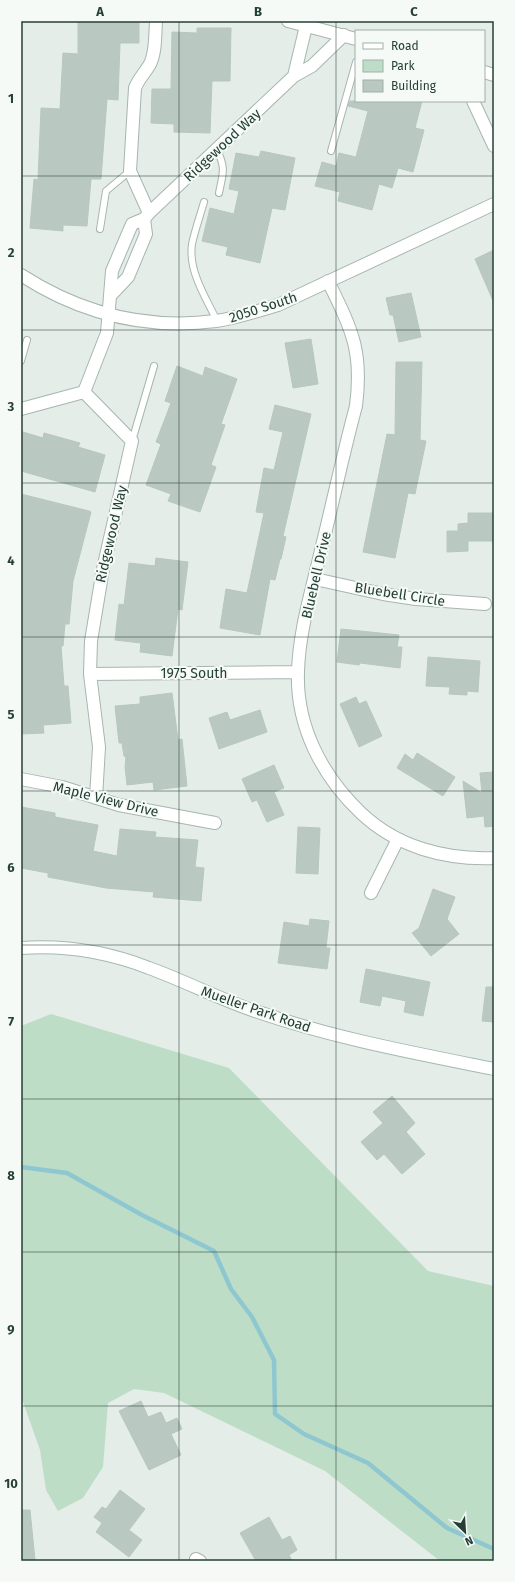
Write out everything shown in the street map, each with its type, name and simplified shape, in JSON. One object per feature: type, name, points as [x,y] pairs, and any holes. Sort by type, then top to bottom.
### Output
[{"type":"street","points":[[111,295],[128,278],[146,234],[147,216],[130,171],[135,88],[138,79],[149,65],[153,57],[156,21]]},
{"type":"street","points":[[288,21],[355,39]]},
{"type":"street","points":[[294,76],[306,26]]},
{"type":"street","name":"Ridgewood Way","points":[[84,392],[107,333],[112,271],[132,224],[147,216],[294,76],[312,66],[344,35]]},
{"type":"street","points":[[473,102],[494,146]]},
{"type":"street","name":"2050 South","points":[[21,275],[70,301],[109,315],[157,323],[187,324],[217,321],[278,305],[494,204]]},
{"type":"street","name":"Bluebell Drive","points":[[328,281],[352,333],[357,351],[359,370],[356,406],[314,579],[300,649],[298,672],[299,698],[303,722],[311,745],[323,766],[350,803],[381,830],[416,847],[436,854],[457,857],[494,858]]},
{"type":"street","points":[[21,409],[84,392],[132,441]]},
{"type":"street","name":"Ridgewood Way","points":[[96,798],[99,747],[90,674],[91,641],[103,569],[132,441]]},
{"type":"street","name":"Bluebell Circle","points":[[314,579],[382,594],[416,599],[485,604]]},
{"type":"street","name":"1975 South","points":[[90,674],[298,672]]},
{"type":"street","name":"Maple View Drive","points":[[21,779],[62,787],[119,805],[215,823]]},
{"type":"street","points":[[371,893],[398,839]]},
{"type":"street","name":"Mueller Park Road","points":[[21,948],[57,948],[88,951],[118,958],[149,967],[255,1011],[312,1029],[383,1046],[494,1069]]},
{"type":"lane","points":[[331,150],[355,66]]},
{"type":"lane","points":[[217,150],[223,162],[223,173],[218,193]]},
{"type":"lane","points":[[100,229],[106,191],[130,171]]},
{"type":"lane","points":[[204,202],[192,244],[193,262],[196,276],[217,321]]},
{"type":"lane","points":[[21,361],[27,340]]},
{"type":"lane","points":[[132,441],[154,366]]},
{"type":"green space","points":[[51,1014],[229,1068],[428,1271],[494,1286],[494,1561],[440,1561],[325,1471],[164,1393],[134,1389],[108,1403],[103,1467],[83,1498],[58,1511],[46,1490],[40,1450],[21,1396],[21,1026]]},
{"type":"building","points":[[78,21],[139,21],[139,43],[120,43],[118,100],[107,99],[101,179],[91,179],[87,226],[63,225],[63,231],[30,228],[34,179],[38,180],[41,108],[60,109],[63,53],[78,54]]},
{"type":"building","points":[[197,28],[231,28],[230,81],[212,81],[210,133],[174,132],[174,124],[151,123],[152,89],[171,89],[172,32],[197,33]]},
{"type":"building","points":[[350,101],[422,102],[415,128],[424,130],[413,172],[398,168],[392,188],[379,184],[372,210],[338,201],[340,192],[315,186],[322,162],[336,166],[339,153],[356,157],[368,111],[348,106]]},
{"type":"building","points":[[261,151],[295,158],[285,210],[272,208],[260,263],[226,255],[228,247],[202,241],[210,208],[234,214],[239,191],[229,189],[236,153],[259,157]]},
{"type":"building","points":[[494,250],[494,303],[475,259]]},
{"type":"building","points":[[411,293],[421,337],[399,342],[393,315],[390,315],[386,298]]},
{"type":"building","points":[[311,339],[318,384],[293,388],[285,343]]},
{"type":"building","points":[[396,362],[422,362],[420,440],[426,441],[415,494],[408,493],[395,558],[363,552],[387,434],[395,435]]},
{"type":"building","points":[[177,366],[203,376],[205,367],[237,379],[221,424],[225,425],[211,465],[216,467],[200,512],[168,501],[171,494],[146,485],[161,444],[156,442],[171,403],[165,401]]},
{"type":"building","points":[[275,405],[311,414],[283,536],[286,537],[281,559],[275,580],[270,579],[260,635],[220,628],[226,589],[247,593],[264,513],[256,512],[264,468],[274,470],[283,432],[269,429]]},
{"type":"building","points":[[23,432],[43,438],[44,433],[80,443],[78,447],[105,455],[95,492],[21,471],[21,440]]},
{"type":"building","points":[[21,494],[91,512],[73,581],[69,624],[65,624],[63,646],[61,646],[64,686],[68,686],[71,723],[43,725],[44,733],[21,734]]},
{"type":"building","points":[[468,513],[494,513],[494,541],[468,541],[468,551],[447,552],[447,531],[458,531],[458,524],[468,523]]},
{"type":"building","points":[[156,558],[188,562],[182,610],[178,609],[172,656],[140,652],[141,643],[115,640],[119,604],[124,605],[129,563],[155,566]]},
{"type":"building","points":[[341,629],[399,635],[397,647],[402,647],[400,668],[337,662]]},
{"type":"building","points":[[428,657],[480,661],[478,692],[467,691],[467,695],[449,694],[450,687],[426,686]]},
{"type":"building","points":[[172,693],[178,740],[182,739],[187,786],[154,790],[153,782],[127,785],[125,767],[126,757],[124,756],[122,743],[119,743],[115,706],[140,704],[140,697]]},
{"type":"building","points":[[356,697],[359,704],[366,701],[382,736],[359,747],[340,704]]},
{"type":"building","points":[[260,710],[267,732],[219,749],[209,718],[227,712],[230,720]]},
{"type":"building","points":[[417,753],[455,777],[443,796],[397,768],[405,754],[413,760]]},
{"type":"building","points":[[274,765],[284,788],[274,792],[284,815],[267,822],[257,800],[252,802],[242,779]]},
{"type":"building","points":[[494,772],[494,826],[485,827],[484,816],[467,818],[463,781],[482,793],[480,773]]},
{"type":"building","points":[[21,807],[55,813],[55,817],[98,825],[93,851],[117,856],[120,829],[156,832],[155,837],[198,840],[195,867],[204,868],[201,901],[153,897],[154,892],[106,888],[48,877],[48,873],[21,868]]},
{"type":"building","points":[[298,827],[320,828],[318,874],[296,873]]},
{"type":"building","points":[[433,889],[455,897],[447,919],[459,934],[431,956],[412,933],[419,928]]},
{"type":"building","points":[[310,919],[329,921],[326,948],[330,948],[327,969],[278,963],[284,922],[309,926]]},
{"type":"building","points":[[366,969],[430,982],[423,1016],[404,1012],[406,1001],[382,996],[380,1006],[360,1002]]},
{"type":"building","points":[[486,987],[494,987],[494,1022],[482,1021]]},
{"type":"building","points":[[392,1096],[415,1123],[406,1132],[425,1154],[402,1174],[384,1154],[377,1160],[361,1142],[383,1123],[373,1112]]},
{"type":"building","points":[[141,1401],[148,1417],[161,1412],[166,1423],[177,1418],[182,1429],[171,1434],[181,1455],[149,1470],[119,1411]]},
{"type":"building","points":[[120,1490],[145,1509],[129,1530],[142,1540],[129,1557],[96,1532],[102,1523],[94,1517],[102,1507],[106,1509]]},
{"type":"building","points":[[21,1510],[30,1510],[35,1560],[21,1561]]},
{"type":"building","points":[[269,1517],[282,1540],[290,1536],[297,1550],[289,1555],[292,1561],[256,1561],[240,1533]]},
{"type":"waterway","points":[[21,1167],[67,1173],[142,1215],[214,1251],[231,1289],[252,1317],[274,1360],[275,1414],[304,1434],[368,1463],[447,1528],[494,1549]]}]
